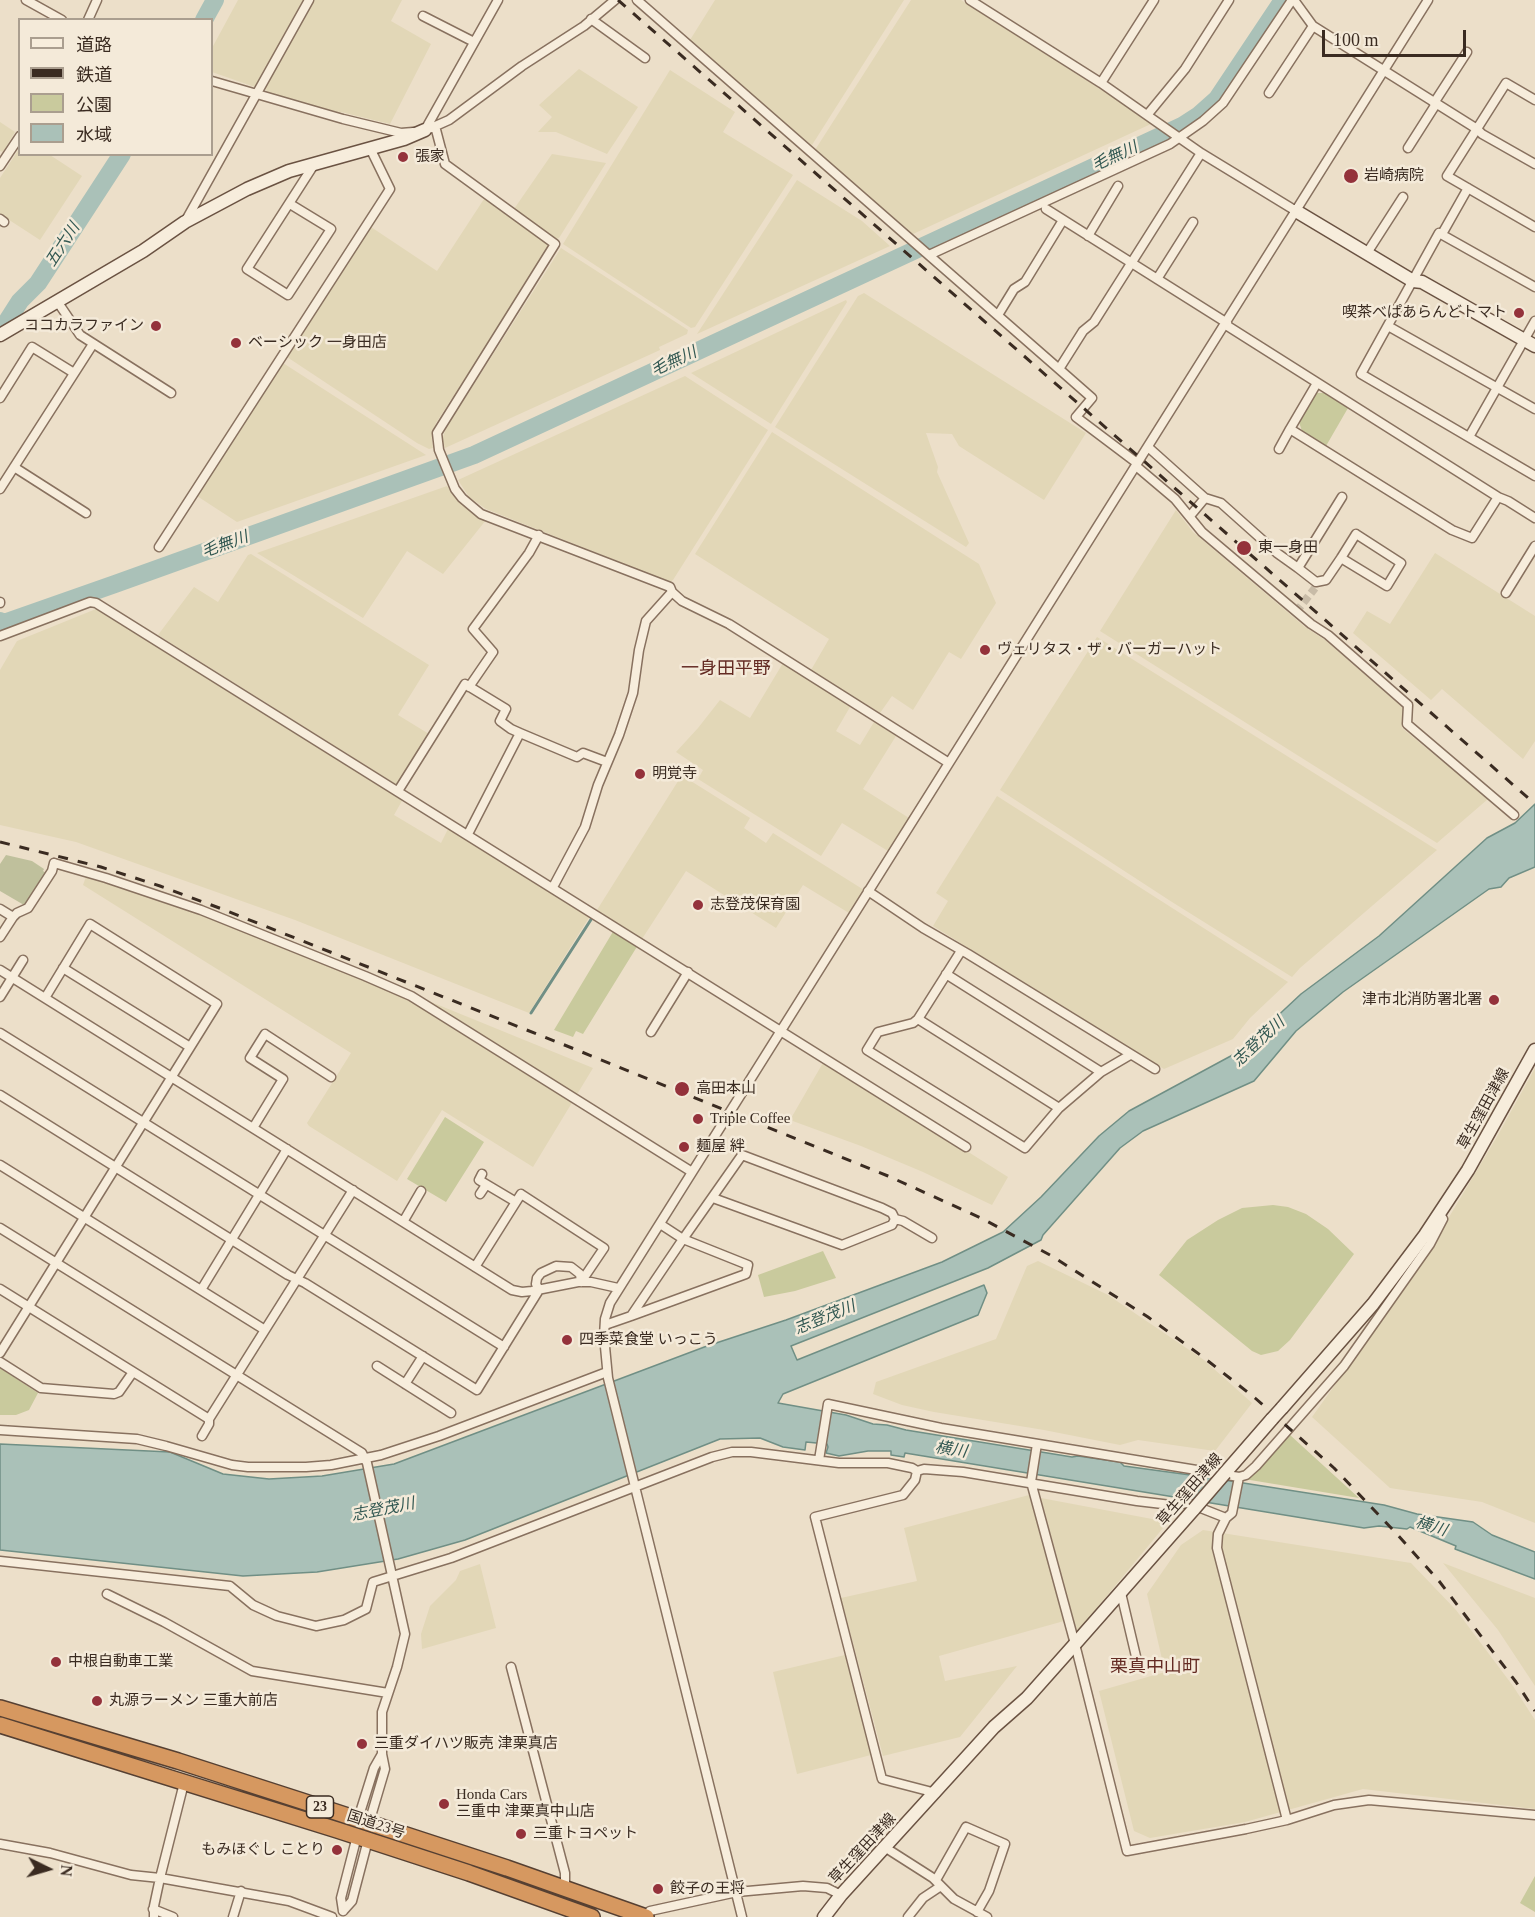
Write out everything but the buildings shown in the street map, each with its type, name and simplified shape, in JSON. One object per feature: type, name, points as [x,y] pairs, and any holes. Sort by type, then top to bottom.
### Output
[{"type":"highway","name":"国道23号","points":[[0,1708],[365,1818],[565,1889],[648,1914]]},
{"type":"highway","name":"国道23号","points":[[0,1725],[361,1842],[469,1873],[592,1917]]},
{"type":"main road","points":[[0,334],[143,251],[185,222],[261,182],[430,128]]},
{"type":"main road","points":[[1296,211],[1413,281],[1422,282],[1530,343]]},
{"type":"main road","name":"草生窪田津線","points":[[824,1917],[841,1895],[994,1727],[1027,1698],[1373,1304],[1425,1235],[1468,1170],[1535,1050]]},
{"type":"street","points":[[26,0],[58,18]]},
{"type":"street","points":[[89,18],[98,0]]},
{"type":"street","points":[[185,222],[309,0]]},
{"type":"street","points":[[498,0],[430,128],[445,164],[555,244],[439,427],[436,438],[439,450],[455,489],[467,504],[481,514],[670,587],[682,601],[729,624],[949,763]]},
{"type":"street","points":[[430,128],[449,120],[615,0]]},
{"type":"street","points":[[637,0],[1092,398],[1076,417],[1137,465],[1175,499],[1202,532],[1311,624],[1328,635],[1408,705],[1407,724],[1514,815]]},
{"type":"street","points":[[970,0],[1148,114],[1201,153],[1296,211]]},
{"type":"street","points":[[1101,83],[1154,0]]},
{"type":"street","points":[[1148,114],[1185,69],[1229,0]]},
{"type":"street","points":[[929,255],[1170,144],[1203,121],[1223,103],[1293,0],[1313,26],[1482,134],[1535,164]]},
{"type":"street","points":[[742,1917],[607,1375],[604,1325],[610,1303],[1428,0]]},
{"type":"street","points":[[423,16],[474,42]]},
{"type":"street","points":[[591,19],[645,58]]},
{"type":"street","points":[[1269,93],[1313,26]]},
{"type":"street","points":[[1408,148],[1467,52]]},
{"type":"street","points":[[213,81],[402,136]]},
{"type":"street","points":[[1535,100],[1506,83],[1447,176],[1535,227]]},
{"type":"street","points":[[0,166],[18,139]]},
{"type":"street","points":[[159,547],[390,189],[370,148]]},
{"type":"street","points":[[1059,369],[1083,331],[1094,322],[1201,153]]},
{"type":"street","points":[[290,204],[331,229],[288,295],[247,269],[315,163]]},
{"type":"street","points":[[1088,236],[1118,186]]},
{"type":"street","points":[[1468,188],[1442,234],[1440,233],[1361,374],[1535,477]]},
{"type":"street","points":[[1367,254],[1403,197]]},
{"type":"street","points":[[1046,209],[1317,383],[1535,518]]},
{"type":"street","points":[[998,315],[1014,289],[1025,282],[1063,220]]},
{"type":"street","points":[[1157,279],[1193,222]]},
{"type":"street","points":[[1442,234],[1535,287]]},
{"type":"street","points":[[57,301],[80,335],[171,393]]},
{"type":"street","points":[[1469,437],[1497,387],[1530,343],[1535,321]]},
{"type":"street","points":[[1388,326],[1535,409]]},
{"type":"street","points":[[0,489],[93,344]]},
{"type":"street","points":[[0,398],[32,348],[74,373]]},
{"type":"street","points":[[1279,449],[1317,383]]},
{"type":"street","points":[[1290,429],[1452,530],[1472,538],[1498,497]]},
{"type":"street","points":[[1148,447],[1205,498],[1221,503],[1316,585],[1326,580],[1356,534],[1401,563],[1387,586],[1341,558]]},
{"type":"street","points":[[14,467],[86,513]]},
{"type":"street","points":[[1298,568],[1342,497]]},
{"type":"street","points":[[1190,516],[1205,498]]},
{"type":"street","points":[[469,687],[493,652],[473,629],[539,536]]},
{"type":"street","points":[[1506,593],[1535,546]]},
{"type":"street","points":[[553,887],[585,827],[619,735],[633,693],[646,621],[672,591]]},
{"type":"street","points":[[0,636],[90,602],[96,603],[966,1147]]},
{"type":"street","points":[[398,791],[465,684],[506,710],[500,722],[511,729],[577,757],[583,753],[608,762]]},
{"type":"street","points":[[468,834],[520,733]]},
{"type":"street","points":[[0,937],[13,917],[28,908],[52,872],[54,863],[169,898],[411,996],[692,1172]]},
{"type":"street","points":[[868,891],[961,951],[1155,1069]]},
{"type":"street","points":[[0,909],[13,917]]},
{"type":"street","points":[[0,1353],[217,1004],[90,924],[45,998]]},
{"type":"street","points":[[961,951],[918,1019],[913,1023],[878,1032],[867,1050],[1024,1148],[1059,1108],[1101,1072],[1130,1055]]},
{"type":"street","points":[[0,997],[23,960]]},
{"type":"street","points":[[63,968],[190,1047]]},
{"type":"street","points":[[0,970],[512,1290],[522,1292],[581,1282],[618,1288]]},
{"type":"street","points":[[651,1032],[688,972]]},
{"type":"street","points":[[946,974],[1101,1072]]},
{"type":"street","points":[[918,1019],[1059,1108]]},
{"type":"street","points":[[0,1032],[504,1347]]},
{"type":"street","points":[[253,1128],[283,1080],[250,1058],[265,1034],[332,1077]]},
{"type":"street","points":[[0,1095],[231,1240],[305,1282],[477,1390],[538,1290],[537,1278],[541,1273],[556,1266],[571,1267],[580,1274],[581,1282]]},
{"type":"street","points":[[201,1290],[287,1149]]},
{"type":"street","points":[[631,1316],[742,1155],[882,1208],[892,1214],[895,1219],[903,1221],[932,1238]]},
{"type":"street","points":[[0,1165],[265,1330]]},
{"type":"street","points":[[482,1174],[479,1180],[516,1202]]},
{"type":"street","points":[[480,1194],[486,1185]]},
{"type":"street","points":[[202,1436],[209,1425],[209,1419],[353,1190]]},
{"type":"street","points":[[403,1222],[421,1191]]},
{"type":"street","points":[[475,1267],[521,1194],[604,1248],[581,1282]]},
{"type":"street","points":[[713,1198],[842,1245],[892,1225],[895,1219]]},
{"type":"street","points":[[819,1460],[828,1404],[941,1428],[1238,1479],[1256,1466],[1354,1352],[1430,1244],[1443,1219],[1439,1214]]},
{"type":"street","points":[[604,1325],[746,1274],[748,1265],[683,1239],[660,1224]]},
{"type":"street","points":[[0,1228],[362,1453],[366,1461],[405,1634],[382,1712],[382,1754],[374,1768],[365,1818]]},
{"type":"street","points":[[0,1289],[209,1419]]},
{"type":"street","points":[[405,1384],[423,1356]]},
{"type":"street","points":[[0,1362],[41,1388],[114,1394],[119,1392],[134,1372]]},
{"type":"street","points":[[377,1366],[451,1413]]},
{"type":"street","points":[[0,1430],[136,1440],[232,1465],[248,1467],[331,1465],[366,1461],[607,1375]]},
{"type":"street","points":[[1037,1444],[1031,1482],[1127,1851],[1246,1829],[1287,1820],[1334,1805],[1369,1800],[1535,1815]]},
{"type":"street","points":[[0,1561],[230,1586],[253,1605],[277,1616],[316,1626],[344,1620],[366,1609],[373,1582],[451,1558],[633,1485],[712,1457],[732,1452],[767,1454],[839,1463],[888,1463],[912,1467],[917,1471]]},
{"type":"street","points":[[917,1471],[924,1469],[963,1472],[1149,1502],[1171,1505],[1188,1503],[1229,1516]]},
{"type":"street","points":[[917,1471],[915,1480],[903,1495],[815,1517],[882,1779],[936,1792]]},
{"type":"street","points":[[1238,1479],[1229,1516],[1218,1534],[1217,1548],[1287,1820]]},
{"type":"street","points":[[1120,1593],[1138,1665]]},
{"type":"street","points":[[107,1594],[164,1622],[252,1671],[388,1693]]},
{"type":"street","points":[[511,1667],[565,1873],[565,1889]]},
{"type":"street","points":[[173,1917],[154,1913],[160,1878],[184,1783]]},
{"type":"street","points":[[908,1917],[938,1883],[966,1827],[1005,1844],[989,1891],[977,1912]]},
{"type":"street","points":[[342,1914],[352,1901],[361,1842]]},
{"type":"street","points":[[342,1914],[361,1842]]},
{"type":"street","points":[[0,1844],[50,1852],[131,1875],[241,1891],[289,1901],[332,1917]]},
{"type":"street","points":[[886,1848],[938,1883],[954,1899],[987,1917]]},
{"type":"street","points":[[648,1914],[737,1892],[803,1886],[827,1888],[841,1895]]},
{"type":"street","points":[[233,1917],[241,1891]]},
{"type":"shaded area","points":[[238,0],[303,0],[255,87],[213,72],[213,46]]},
{"type":"shaded area","points":[[313,0],[402,0],[391,21],[431,44],[390,124],[340,113],[267,92],[265,87]]},
{"type":"shaded area","points":[[715,0],[904,0],[812,145],[690,40]]},
{"type":"shaded area","points":[[911,0],[961,0],[1153,123],[913,234],[815,150]]},
{"type":"shaded area","points":[[579,69],[638,107],[607,154],[556,132],[538,132],[552,117],[539,105]]},
{"type":"shaded area","points":[[670,70],[735,112],[723,132],[793,175],[695,327],[691,328],[563,244]]},
{"type":"shaded area","points":[[0,122],[15,132],[3,152],[0,151]]},
{"type":"shaded area","points":[[18,151],[18,156],[52,156],[82,176],[40,240],[0,214],[0,178]]},
{"type":"shaded area","points":[[552,154],[606,163],[559,238],[556,239],[514,209]]},
{"type":"shaded area","points":[[797,180],[862,221],[890,246],[697,334]]},
{"type":"shaded area","points":[[484,199],[547,244],[548,250],[436,423],[432,440],[433,448],[429,449],[287,357],[371,227],[437,271]]},
{"type":"shaded area","points":[[561,248],[688,330],[687,334],[659,347],[660,350],[445,448],[442,440],[446,428]]},
{"type":"shaded area","points":[[864,293],[1086,433],[1044,500],[959,446],[952,434],[926,433],[938,467],[937,472],[969,543],[966,547],[775,427],[858,296]]},
{"type":"shaded area","points":[[846,300],[847,302],[771,424],[691,373]]},
{"type":"shaded area","points":[[283,363],[426,455],[237,522],[197,496]]},
{"type":"shaded area","points":[[685,376],[768,430],[670,582],[486,509],[469,497],[458,480]]},
{"type":"shaded area","points":[[772,432],[979,564],[996,603],[961,659],[949,652],[913,710],[892,696],[880,713],[811,670],[829,639],[695,554]]},
{"type":"shaded area","points":[[447,486],[460,503],[478,518],[486,520],[443,574],[407,551],[363,618],[257,553]]},
{"type":"shaded area","points":[[1176,510],[1193,532],[1305,627],[1325,640],[1403,708],[1402,728],[1488,799],[1437,843],[1100,631]]},
{"type":"shaded area","points":[[1435,553],[1535,616],[1535,741],[1523,759],[1442,689],[1431,700],[1353,633],[1367,611],[1390,624]]},
{"type":"shaded area","points":[[251,554],[429,665],[398,715],[429,734],[397,785],[158,635],[194,587],[218,602],[248,555]]},
{"type":"shaded area","points":[[96,609],[403,799],[394,815],[441,843],[449,827],[590,916],[529,1013],[295,920],[76,842],[0,825],[0,670],[17,641]]},
{"type":"shaded area","points":[[1097,637],[1437,850],[1292,977],[1172,902],[1000,790]]},
{"type":"shaded area","points":[[783,663],[850,707],[836,731],[860,745],[874,722],[896,736],[863,789],[909,818],[888,851],[842,823],[821,856],[698,779],[703,770],[676,752],[720,700],[750,718]]},
{"type":"shaded area","points":[[680,778],[686,778],[750,818],[744,828],[766,843],[773,833],[864,890],[849,913],[803,885],[776,928],[686,871],[642,939],[597,910]]},
{"type":"shaded area","points":[[997,796],[1288,982],[1250,1018],[1233,1039],[1164,1069],[933,926],[948,901],[936,893]]},
{"type":"shaded area","points":[[87,874],[156,896],[414,995],[593,1068],[533,1167],[442,1110],[397,1181],[307,1123],[351,1053],[83,885]]},
{"type":"shaded area","points":[[824,1061],[1008,1177],[992,1205],[923,1172],[790,1120]]},
{"type":"shaded area","points":[[1535,1068],[1535,1523],[1482,1502],[1390,1488],[1312,1417],[1418,1269]]},
{"type":"shaded area","points":[[1038,1261],[1108,1295],[1204,1360],[1252,1403],[1215,1451],[1138,1440],[1120,1445],[934,1412],[902,1405],[873,1394],[876,1382],[996,1339],[1027,1266]]},
{"type":"shaded area","points":[[1029,1495],[1064,1621],[939,1656],[945,1681],[1017,1666],[960,1737],[883,1756],[841,1598],[917,1581],[904,1528]]},
{"type":"shaded area","points":[[1041,1498],[1168,1522],[1077,1632]]},
{"type":"shaded area","points":[[1203,1530],[1411,1563],[1456,1610],[1513,1686],[1535,1720],[1535,1809],[1363,1789],[1245,1822],[1150,1838],[1134,1831],[1099,1691],[1165,1672],[1147,1594],[1181,1545]]},
{"type":"shaded area","points":[[1443,1563],[1535,1598],[1535,1686],[1498,1630]]},
{"type":"shaded area","points":[[480,1564],[496,1628],[422,1649],[421,1634],[430,1606],[456,1580],[460,1571]]},
{"type":"shaded area","points":[[845,1655],[871,1755],[797,1774],[773,1672]]},
{"type":"green space","points":[[1316,393],[1325,393],[1348,408],[1326,446],[1302,431],[1299,422]]},
{"type":"green space","points":[[6,855],[32,861],[46,873],[24,905],[0,891],[0,864]]},
{"type":"green space","points":[[614,930],[638,945],[583,1034],[576,1031],[573,1037],[554,1030]]},
{"type":"green space","points":[[445,1117],[484,1142],[446,1202],[407,1179]]},
{"type":"green space","points":[[1273,1205],[1288,1207],[1306,1214],[1328,1229],[1354,1254],[1290,1340],[1278,1351],[1261,1355],[1252,1351],[1159,1275],[1187,1240],[1218,1220],[1242,1208]]},
{"type":"green space","points":[[823,1251],[836,1278],[795,1291],[764,1297],[758,1275]]},
{"type":"green space","points":[[0,1368],[38,1393],[29,1410],[16,1415],[0,1415]]},
{"type":"green space","points":[[1290,1435],[1359,1498],[1244,1479]]},
{"type":"green space","points":[[1535,1876],[1535,1912],[1520,1903]]},
{"type":"water","points":[[1535,804],[1535,867],[1509,878],[1501,887],[1489,889],[1343,992],[1296,1031],[1254,1081],[1143,1131],[1120,1148],[1041,1240],[988,1268],[791,1346],[797,1360],[984,1285],[987,1293],[978,1315],[783,1394],[778,1403],[846,1415],[873,1424],[906,1430],[1072,1457],[1120,1462],[1124,1466],[1384,1505],[1417,1514],[1473,1522],[1492,1535],[1535,1552],[1535,1579],[1455,1549],[1456,1546],[1410,1527],[1407,1529],[1379,1526],[1364,1528],[905,1453],[904,1457],[891,1455],[891,1451],[868,1451],[839,1456],[826,1453],[827,1444],[806,1442],[805,1450],[783,1447],[760,1438],[720,1439],[465,1540],[398,1559],[317,1572],[243,1576],[0,1550],[0,1444],[170,1452],[223,1474],[269,1479],[322,1476],[394,1464],[707,1346],[786,1320],[942,1262],[1003,1232],[1041,1197],[1099,1136],[1129,1111],[1240,1051],[1301,994],[1379,936],[1487,838],[1515,823]]},
{"type":"waterway","name":"五六川","points":[[205,18],[215,0]]},
{"type":"waterway","name":"毛無川","points":[[0,621],[4,623],[474,455],[1182,126],[1217,99],[1283,0]]},
{"type":"waterway","name":"五六川","points":[[0,332],[20,301],[38,283],[121,156]]},
{"type":"waterway","points":[[531,1013],[592,918]]},
{"type":"tunnel","points":[[1296,612],[1315,588]]},
{"type":"railway","points":[[618,0],[1535,804]]},
{"type":"railway","points":[[0,842],[101,867],[222,909],[888,1176],[981,1218],[1050,1255],[1148,1317],[1203,1357],[1255,1398],[1334,1468],[1439,1581],[1516,1682],[1535,1711]]},
{"type":"place","name":"張家","points":[[403,157]]},
{"type":"place","name":"岩崎病院","points":[[1351,176]]},
{"type":"place","name":"喫茶べぱあらんどトマト","points":[[1519,313]]},
{"type":"place","name":"ココカラファイン","points":[[156,326]]},
{"type":"place","name":"ベーシック 一身田店","points":[[236,343]]},
{"type":"place","name":"東一身田","points":[[1244,548]]},
{"type":"place","name":"ヴェリタス・ザ・バーガーハット","points":[[985,650]]},
{"type":"place","name":"明覚寺","points":[[640,774]]},
{"type":"place","name":"志登茂保育園","points":[[698,905]]},
{"type":"place","name":"津市北消防署北署","points":[[1494,1000]]},
{"type":"place","name":"高田本山","points":[[682,1089]]},
{"type":"place","name":"Triple Coffee","points":[[698,1119]]},
{"type":"place","name":"麺屋 絆","points":[[684,1147]]},
{"type":"place","name":"四季菜食堂 いっこう","points":[[567,1340]]},
{"type":"place","name":"中根自動車工業","points":[[56,1662]]},
{"type":"place","name":"丸源ラーメン 三重大前店","points":[[97,1701]]},
{"type":"place","name":"三重ダイハツ販売 津栗真店","points":[[362,1744]]},
{"type":"place","name":"Honda Cars 三重中 津栗真中山店","points":[[444,1804]]},
{"type":"place","name":"三重トヨペット","points":[[521,1834]]},
{"type":"place","name":"もみほぐし ことり","points":[[337,1850]]},
{"type":"place","name":"餃子の王将","points":[[658,1889]]},
{"type":"district","name":"一身田平野","points":[[726,669]]},
{"type":"district","name":"栗真中山町","points":[[1155,1667]]},
{"type":"water label","name":"志登茂川","points":[[1259,1042]]},
{"type":"water label","name":"志登茂川","points":[[825,1318]]},
{"type":"water label","name":"横川","points":[[951,1450]]},
{"type":"water label","name":"志登茂川","points":[[383,1510]]},
{"type":"water label","name":"横川","points":[[1431,1527]]}]
